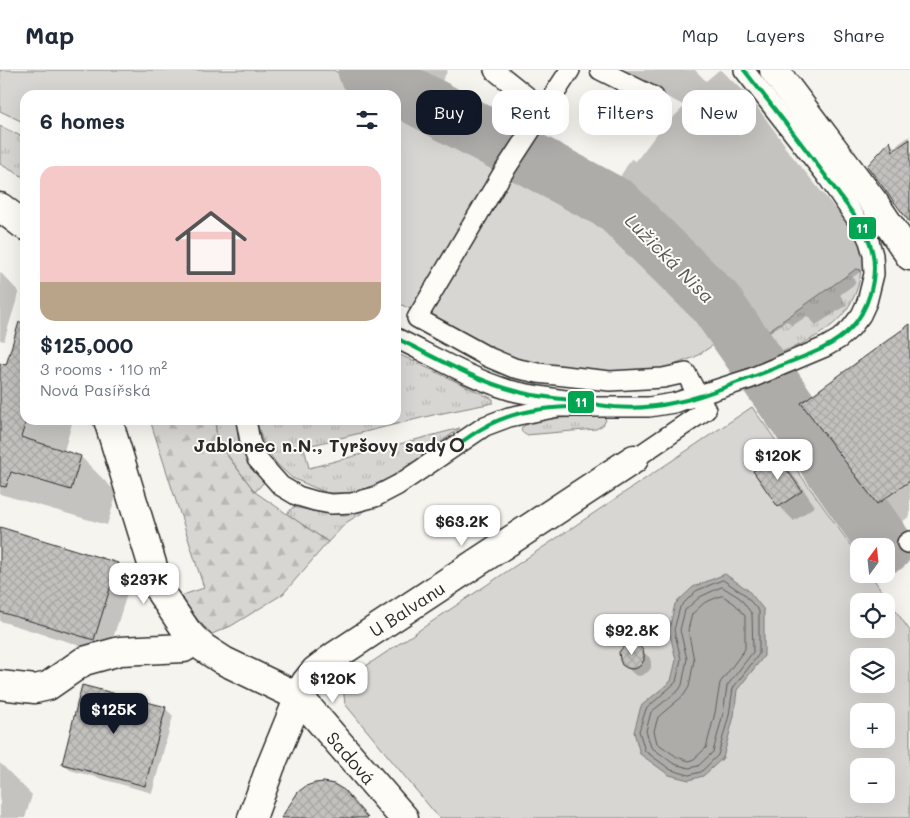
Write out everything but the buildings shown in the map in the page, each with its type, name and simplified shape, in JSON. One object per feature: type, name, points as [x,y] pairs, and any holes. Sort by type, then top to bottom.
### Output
[{"type":"street","points":[[774,70],[831,164],[875,204],[910,256]]},
{"type":"street","points":[[0,207],[20,222]]},
{"type":"street","points":[[110,425],[161,593],[186,630],[195,640],[224,661],[299,697]]},
{"type":"street","name":"U Balvanu","points":[[252,818],[299,697],[306,682],[315,671],[634,459]]},
{"type":"street","points":[[0,685],[35,688],[48,686],[84,661],[120,651],[184,648],[195,640]]},
{"type":"street","name":"Sadová","points":[[299,697],[404,818]]},
{"type":"lane","points":[[494,70],[519,90]]},
{"type":"lane","points":[[557,90],[570,70]]},
{"type":"lane","points":[[600,70],[640,90]]},
{"type":"lane","points":[[247,425],[256,459],[281,486],[298,496],[315,501],[331,504],[352,503],[375,498],[398,485],[485,426],[508,417],[558,407],[649,407],[674,403],[749,379],[825,348],[839,340],[861,315],[867,302],[874,267],[869,241],[831,164],[744,70]]},
{"type":"lane","points":[[528,135],[490,194],[418,318],[488,357],[514,368],[538,373],[610,381],[663,378],[686,373],[706,410],[634,459]]},
{"type":"lane","points":[[401,340],[474,376],[509,390],[615,407]]},
{"type":"green space","points":[[0,70],[333,70],[371,90],[20,90],[20,121],[0,111]]},
{"type":"green space","points":[[401,106],[416,114],[416,135],[457,135],[572,196],[666,268],[728,332],[718,342],[695,357],[660,370],[579,372],[541,367],[502,355],[401,304]]},
{"type":"green space","points":[[0,126],[20,136],[20,175],[0,164]]},
{"type":"green space","points":[[856,269],[861,270],[858,287],[852,301],[834,324],[822,333],[779,353],[764,334]]},
{"type":"green space","points":[[401,355],[493,399],[493,403],[401,423]]},
{"type":"green space","points":[[752,407],[850,544],[850,583],[876,583],[883,593],[850,593],[850,638],[895,638],[895,610],[910,631],[910,818],[439,818],[345,704],[343,687],[354,674]]},
{"type":"green space","points":[[604,417],[606,420],[603,425],[596,429],[526,435],[522,432],[521,428],[549,419]]},
{"type":"green space","points":[[152,425],[215,425],[217,442],[255,492],[328,542],[283,594],[231,626],[212,634],[194,616],[180,596],[204,588]]},
{"type":"green space","points":[[215,425],[237,425],[238,438],[247,460],[264,482],[255,492],[217,441]]},
{"type":"green space","points":[[258,425],[393,425],[304,447],[309,468],[460,428],[396,475],[351,493],[327,493],[292,478],[277,464],[268,452]]},
{"type":"green space","points":[[293,507],[329,514],[346,515],[370,508],[347,522],[328,542],[287,514]]},
{"type":"water","points":[[725,574],[748,590],[764,610],[764,656],[737,690],[734,716],[723,758],[703,776],[689,780],[669,775],[640,754],[634,732],[641,706],[671,681],[676,660],[669,630],[675,604],[693,587]]},
{"type":"waterway","name":"Lužická Nisa","points":[[365,70],[616,205],[715,302],[880,538]]},
{"type":"transit line","name":"11","points":[[401,340],[485,381],[522,393],[630,408],[669,404],[709,393],[811,354],[844,335],[857,321],[870,294],[874,265],[868,238],[854,215],[804,146],[744,70]]},
{"type":"transit line","name":"11","points":[[457,445],[493,423],[514,415],[536,410],[569,407]]},
{"type":"place","name":"Jablonec n.N., Tyršovy sady","points":[[457,445]]}]
